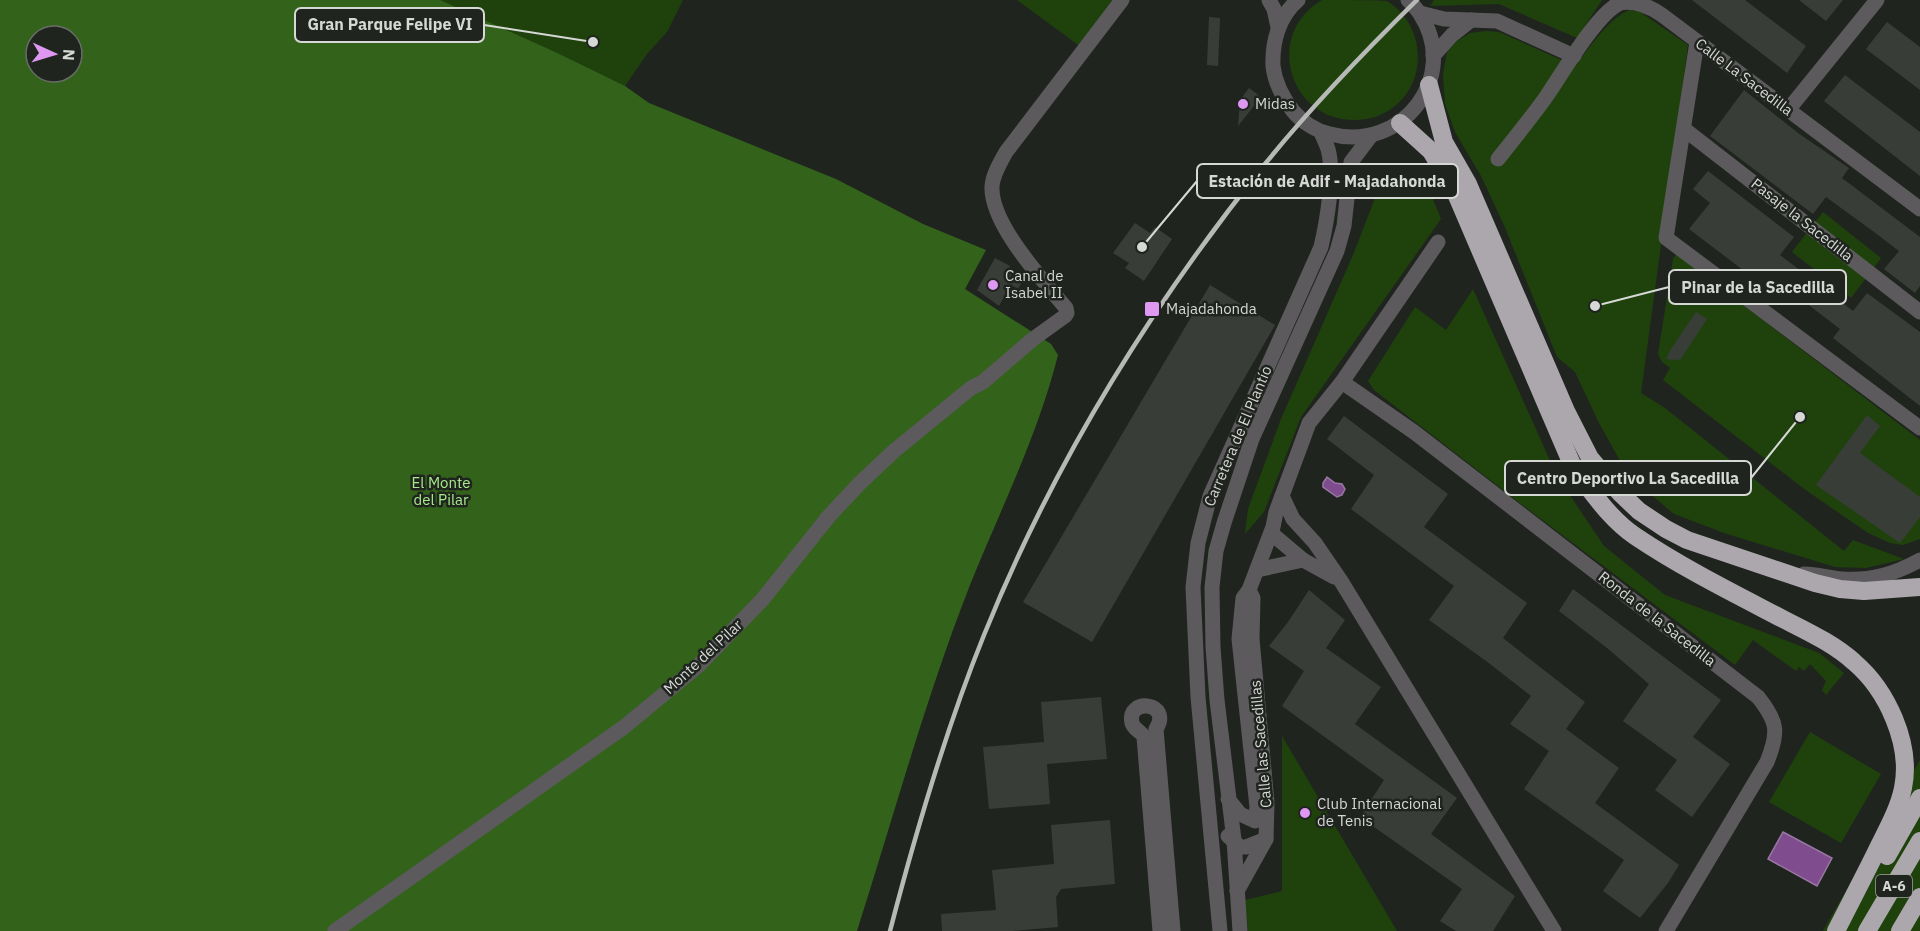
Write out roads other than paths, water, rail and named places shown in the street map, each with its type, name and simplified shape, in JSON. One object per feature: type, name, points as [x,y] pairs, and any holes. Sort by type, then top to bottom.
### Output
[{"type":"highway","points":[[1428,85],[1444,142],[1468,184],[1566,411],[1590,458],[1603,475],[1639,511],[1687,540],[1717,551],[1840,589],[1864,591],[1920,587]]},
{"type":"highway","points":[[1400,123],[1431,151],[1454,189],[1574,469],[1599,503],[1633,534],[1701,576],[1834,646],[1854,662],[1881,690],[1896,721],[1901,742],[1905,772],[1904,787],[1898,807],[1836,931]]},
{"type":"highway","points":[[1844,931],[1920,798]]},
{"type":"highway","name":"A-6","points":[[1867,931],[1920,841]]},
{"type":"highway","points":[[1900,931],[1920,897]]},
{"type":"street","name":"Monte del Pilar","points":[[335,931],[624,727],[698,666],[762,600],[828,516],[860,483],[894,451],[971,388],[983,382],[1033,339],[1065,316],[1066,308],[1038,275],[1007,230],[996,210],[992,184],[997,168],[1006,152],[1122,0]]},
{"type":"street","points":[[1269,0],[1274,9],[1278,27]]},
{"type":"street","points":[[1298,0],[1291,6],[1278,27],[1272,52],[1274,76],[1284,99],[1300,119],[1321,132],[1345,138],[1370,137],[1385,132],[1400,123],[1417,106],[1428,85],[1433,56],[1430,33],[1420,13],[1408,0]]},
{"type":"street","points":[[1788,110],[1877,0]]},
{"type":"street","name":"Calle La Sacedilla","points":[[1498,159],[1545,98],[1602,17],[1621,2],[1636,2],[1654,9],[1920,209]]},
{"type":"street","points":[[1420,13],[1444,18],[1497,21],[1574,56]]},
{"type":"street","points":[[1433,56],[1452,35],[1471,20]]},
{"type":"street","points":[[1697,42],[1666,238],[1920,428]]},
{"type":"street","name":"Pasaje la Sacedilla","points":[[1684,129],[1920,312]]},
{"type":"street","name":"Carretera de El Plantío","points":[[1220,931],[1198,698],[1194,587],[1198,543],[1210,496],[1321,246],[1326,225],[1331,169],[1328,149],[1321,132]]},
{"type":"street","name":"Carretera de El Plantío","points":[[1240,931],[1234,840],[1216,700],[1212,587],[1216,551],[1252,440],[1337,251],[1344,226],[1351,162],[1370,137]]},
{"type":"street","name":"Calle las Sacedillas","points":[[1228,799],[1240,814],[1255,821],[1257,807],[1239,639],[1243,598],[1257,570],[1309,423],[1341,382],[1438,242]]},
{"type":"street","name":"Ronda de la Sacedilla","points":[[1341,382],[1414,432],[1758,697],[1770,712],[1775,726],[1774,744],[1767,762],[1666,931]]},
{"type":"street","points":[[1282,496],[1300,529],[1315,543],[1341,581],[1554,931]]},
{"type":"street","points":[[1272,530],[1300,529]]},
{"type":"street","points":[[1272,530],[1303,560],[1341,581]]},
{"type":"street","points":[[1257,570],[1303,560]]},
{"type":"street","points":[[1786,573],[1842,579],[1871,578],[1897,572],[1920,560]]},
{"type":"street","name":"Calle las Sacedillas","points":[[1238,891],[1266,838],[1267,803],[1251,639],[1253,598],[1249,590]]},
{"type":"street","points":[[1198,698],[1205,706],[1209,717],[1217,751],[1227,835],[1239,847],[1246,847],[1266,838]]},
{"type":"street","points":[[1160,931],[1144,737],[1134,727],[1132,719],[1137,708],[1146,705],[1154,708],[1160,716],[1156,729],[1173,931]]},
{"type":"street","points":[[1232,931],[1233,915],[1227,849],[1240,831],[1255,821]]},
{"type":"railway","points":[[890,931],[932,782],[970,671],[1011,572],[1073,449],[1107,389],[1144,331],[1223,218],[1301,121],[1417,0]]},
{"type":"place","name":"Gran Parque Felipe VI","points":[[593,42]]},
{"type":"place","name":"Midas","points":[[1243,104]]},
{"type":"place","name":"Estación de Adif - Majadahonda","points":[[1142,247]]},
{"type":"place","name":"Canal de Isabel II","points":[[993,285]]},
{"type":"place","name":"Pinar de la Sacedilla","points":[[1595,306]]},
{"type":"place","name":"Majadahonda","points":[[1152,309]]},
{"type":"place","name":"Centro Deportivo La Sacedilla","points":[[1800,417]]},
{"type":"place","name":"Club Internacional de Tenis","points":[[1305,813]]},
{"type":"park label","name":"El Monte del Pilar","points":[[441,492]]}]
